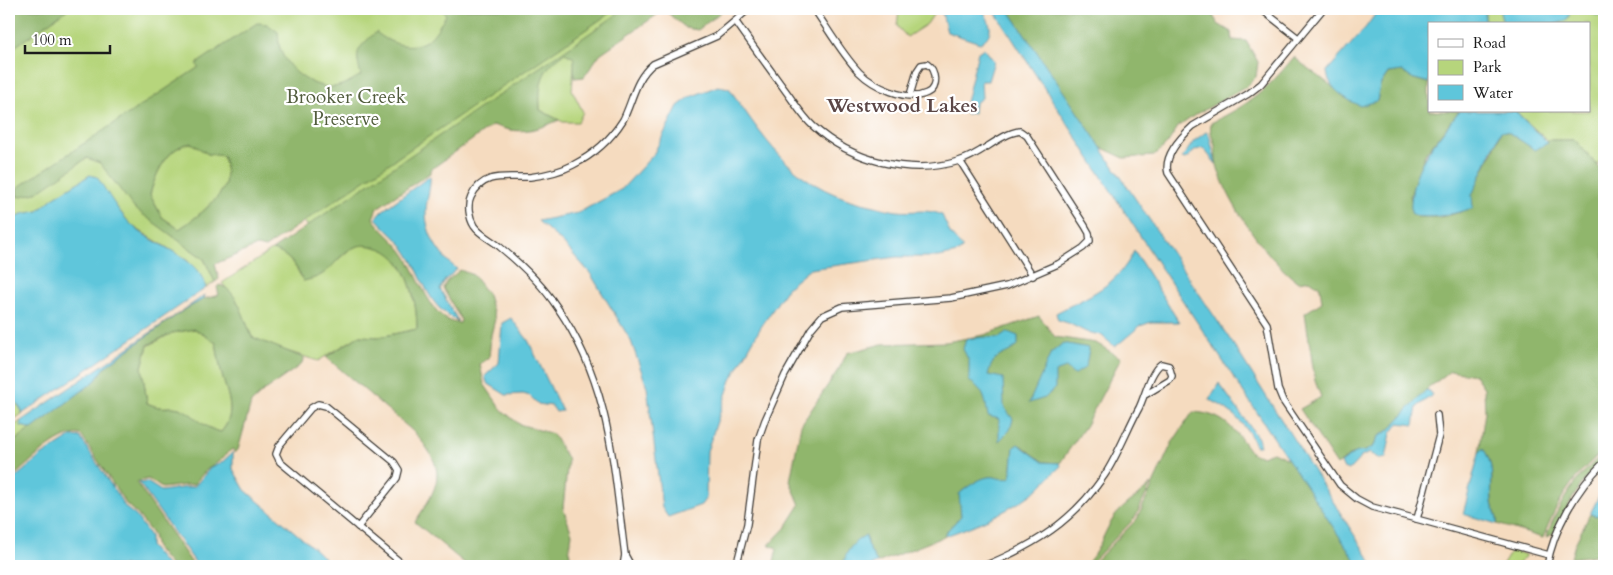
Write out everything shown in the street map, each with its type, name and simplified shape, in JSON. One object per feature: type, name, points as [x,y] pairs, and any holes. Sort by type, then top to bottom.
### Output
[{"type":"street","points":[[623,566],[625,555],[608,424],[593,372],[569,324],[542,286],[523,266],[474,226],[469,213],[470,198],[477,186],[487,179],[502,175],[516,177],[543,175],[569,167],[594,152],[622,120],[636,86],[646,69],[652,64],[711,39],[736,22],[749,9]]},
{"type":"street","points":[[814,9],[859,71],[881,88],[895,94],[910,95],[920,95],[930,91],[934,72],[932,67],[927,64],[921,65],[917,70],[910,95]]},
{"type":"street","points":[[1261,9],[1298,38]]},
{"type":"street","points":[[1323,9],[1256,89],[1186,132],[1167,159],[1166,169],[1267,324],[1280,395],[1340,485],[1357,499],[1372,507],[1549,555]]},
{"type":"street","points":[[736,22],[813,126],[841,146],[866,158],[903,166],[930,166],[960,161],[986,149],[1012,132],[1020,131],[1027,136],[1085,226],[1089,233],[1090,241],[1083,248],[1033,276],[1007,286],[968,295],[842,307],[822,316],[816,322],[785,375],[763,426],[753,465],[747,524],[736,565]]},
{"type":"street","points":[[960,161],[1033,276]]},
{"type":"street","points":[[984,566],[1016,553],[1049,534],[1082,504],[1104,474],[1158,367],[1161,364],[1169,366],[1172,376],[1170,380],[1145,395]]},
{"type":"street","points":[[358,527],[397,478],[399,470],[394,462],[326,406],[318,404],[311,408],[279,446],[276,454],[280,462],[358,527],[405,566]]},
{"type":"street","points":[[1417,519],[1439,436],[1437,415]]},
{"type":"street","points":[[1547,566],[1549,555],[1573,502],[1588,480],[1604,462]]},
{"type":"street","points":[[625,555],[631,566]]},
{"type":"green space","name":"Brooker Creek Preserve","points":[[9,9],[654,9],[574,66],[572,90],[583,112],[578,122],[563,122],[540,110],[539,91],[322,247],[198,68],[17,189],[17,197],[88,158],[100,163],[170,234],[204,259],[215,282],[206,288],[187,260],[132,226],[90,175],[53,198],[38,211],[22,214],[9,221]]},
{"type":"green space","points":[[9,9],[68,9],[9,51]]},
{"type":"green space","points":[[442,9],[616,9],[265,248],[257,246],[215,264],[219,279],[215,282],[204,259],[134,208],[100,163],[87,158],[36,193],[17,197],[17,188],[199,67],[196,64],[257,23],[267,24],[278,32],[279,46],[283,56],[301,76],[316,84],[333,87],[351,81],[361,75],[358,60],[359,51],[376,32],[396,43],[404,45],[419,44],[427,41],[433,35],[446,15]],"holes":[[[191,143],[208,154],[223,156],[226,173],[225,184],[212,203],[179,229],[162,217],[150,195],[155,178],[169,155],[183,145]]]},
{"type":"green space","points":[[625,9],[721,9],[722,11],[698,30],[686,28],[664,10],[600,54],[584,77],[574,78],[574,58],[565,53],[546,71],[540,92],[540,110],[559,120],[542,127],[519,131],[493,125],[430,170],[430,173],[377,208],[373,218],[404,253],[433,306],[450,321],[460,323],[461,320],[443,288],[447,281],[460,270],[473,275],[488,295],[495,319],[491,335],[489,358],[480,364],[484,384],[502,410],[519,424],[553,434],[568,460],[563,508],[572,534],[569,551],[573,566],[468,566],[415,522],[435,487],[437,478],[436,468],[426,446],[415,433],[326,357],[359,336],[379,337],[417,329],[415,305],[403,268],[386,251],[361,245],[348,250],[321,275],[303,281],[287,257],[272,250]]},
{"type":"green space","points":[[899,9],[937,9],[927,24],[907,37],[897,26]]},
{"type":"green space","points":[[1008,9],[1197,9],[1206,15],[1212,14],[1218,24],[1231,32],[1232,40],[1246,41],[1258,62],[1256,77],[1246,87],[1195,115],[1178,127],[1167,144],[1154,156],[1124,158],[1098,146]]},
{"type":"green space","points":[[1485,9],[1604,9],[1604,161],[1599,162],[1597,165],[1575,140],[1547,140],[1516,112],[1590,112],[1590,22],[1485,22]]},
{"type":"green space","points":[[1294,57],[1345,98],[1377,101],[1380,85],[1388,73],[1402,71],[1411,78],[1428,83],[1428,112],[1458,112],[1425,154],[1410,196],[1417,217],[1441,217],[1461,212],[1493,152],[1501,131],[1508,132],[1518,139],[1548,143],[1547,140],[1575,140],[1604,173],[1604,450],[1583,470],[1567,490],[1554,512],[1543,538],[1497,524],[1492,502],[1490,462],[1483,449],[1479,453],[1485,412],[1484,388],[1475,375],[1450,371],[1426,390],[1389,430],[1378,437],[1374,446],[1364,452],[1352,454],[1337,465],[1300,409],[1321,397],[1315,381],[1305,313],[1322,302],[1320,287],[1310,280],[1298,282],[1274,260],[1250,229],[1229,196],[1222,180],[1216,163],[1215,146],[1210,129],[1211,123],[1247,103],[1274,79]]},
{"type":"green space","points":[[191,143],[208,154],[223,155],[226,181],[212,203],[179,229],[162,217],[150,195],[155,178],[169,155],[183,145]]},
{"type":"green space","points":[[361,244],[381,248],[391,253],[405,271],[413,295],[417,329],[379,337],[359,336],[318,361],[274,347],[252,337],[237,301],[222,283],[272,250],[283,254],[291,261],[303,281],[321,275],[350,249]]},
{"type":"green space","points":[[219,285],[226,288],[236,299],[252,337],[304,358],[302,364],[264,391],[251,403],[238,450],[235,453],[233,449],[229,452],[208,469],[194,484],[162,488],[148,479],[136,482],[194,566],[171,566],[156,548],[153,535],[138,515],[126,504],[81,435],[72,435],[53,444],[9,480],[9,445],[95,381],[106,366],[182,311],[204,299],[219,295],[217,287]],"holes":[[[195,329],[216,343],[230,406],[226,426],[221,432],[209,428],[179,408],[157,407],[147,403],[142,367],[148,345],[172,333]]]},
{"type":"green space","points":[[1039,316],[1055,337],[1096,343],[1121,358],[1086,425],[1060,463],[1043,462],[1022,446],[1014,447],[1011,477],[1004,480],[981,481],[960,493],[961,516],[945,536],[877,563],[867,544],[866,535],[844,562],[845,566],[773,566],[777,548],[769,545],[786,527],[800,505],[790,481],[801,425],[840,367],[847,353],[882,344],[946,342],[984,335]]},
{"type":"green space","points":[[195,329],[216,343],[230,406],[226,426],[221,432],[209,428],[179,408],[157,407],[147,403],[142,367],[148,346],[172,333]]},
{"type":"green space","points":[[9,392],[22,411],[22,414],[9,423]]},
{"type":"green space","points":[[1193,412],[1213,416],[1228,424],[1252,454],[1262,456],[1273,452],[1290,460],[1359,566],[1091,566],[1137,519],[1172,443]]},
{"type":"green space","points":[[21,421],[21,426],[32,429],[9,445],[9,429]]},
{"type":"green space","points":[[1604,453],[1604,458],[1582,484],[1553,534],[1546,537],[1569,491],[1585,471]]},
{"type":"green space","points":[[1151,484],[1135,518],[1088,566],[1084,566],[1097,549],[1115,516]]},
{"type":"green space","points":[[1604,511],[1604,554],[1571,558],[1575,544],[1590,514],[1596,516]]},
{"type":"green space","points":[[1512,550],[1526,555],[1517,566],[1502,566]]},
{"type":"green space","points":[[282,560],[309,566],[236,566]]},
{"type":"water","points":[[941,9],[982,9],[990,27],[988,36],[980,43],[947,32]]},
{"type":"water","points":[[993,9],[1008,9],[1235,347],[1374,566],[1359,566],[1163,271]]},
{"type":"water","points":[[1379,9],[1485,9],[1485,22],[1428,22],[1428,83],[1411,78],[1402,71],[1388,73],[1380,85],[1377,101],[1360,106],[1344,97],[1334,88],[1327,71],[1366,27]]},
{"type":"water","points":[[1499,9],[1604,9],[1604,17],[1577,10],[1571,12],[1566,21],[1563,22],[1502,22]]},
{"type":"water","points":[[984,48],[994,61],[988,81],[981,81],[982,98],[975,103],[974,113],[966,114],[964,111],[978,52]]},
{"type":"water","points":[[718,86],[729,88],[773,148],[788,164],[806,178],[825,190],[848,199],[894,211],[926,211],[942,215],[950,233],[963,248],[957,253],[939,257],[897,257],[810,269],[788,287],[761,327],[731,380],[707,451],[706,498],[701,505],[668,517],[662,508],[647,387],[631,341],[590,273],[563,243],[538,221],[578,213],[622,189],[653,155],[678,106],[690,97]]},
{"type":"water","points":[[1458,112],[1516,112],[1548,143],[1535,150],[1508,132],[1501,131],[1472,195],[1473,208],[1441,216],[1417,216],[1411,213],[1411,197],[1414,182],[1432,146]]},
{"type":"water","points":[[1206,132],[1209,134],[1216,164],[1203,148],[1196,150],[1185,159],[1182,158],[1194,141]]},
{"type":"water","points":[[90,175],[97,177],[119,210],[134,227],[176,253],[195,268],[202,277],[206,288],[22,414],[22,411],[9,392],[9,221],[22,214],[38,211],[53,198]]},
{"type":"water","points":[[430,176],[426,208],[428,229],[435,244],[445,258],[457,269],[445,280],[440,289],[458,321],[439,308],[427,291],[404,247],[376,218],[382,211]]},
{"type":"water","points":[[1134,251],[1179,322],[1151,322],[1140,326],[1115,347],[1101,335],[1086,332],[1058,320],[1056,313],[1091,295],[1111,282],[1120,273]]},
{"type":"water","points":[[205,295],[204,299],[182,311]]},
{"type":"water","points":[[182,311],[106,366],[95,381],[32,429],[21,426],[21,421]]},
{"type":"water","points":[[511,318],[528,340],[562,411],[556,412],[552,406],[538,404],[530,396],[523,394],[506,395],[487,383],[485,376],[499,363],[502,323]]},
{"type":"water","points":[[1008,332],[1018,336],[1018,345],[993,362],[988,375],[1003,378],[1004,407],[1013,419],[1010,430],[999,441],[999,419],[988,416],[985,400],[981,392],[969,381],[969,361],[963,349],[966,339],[999,338]]},
{"type":"water","points":[[1063,343],[1089,348],[1086,367],[1074,375],[1066,368],[1055,372],[1055,388],[1045,398],[1029,403],[1051,353]]},
{"type":"water","points":[[1219,383],[1258,438],[1260,446],[1255,446],[1248,432],[1231,412],[1209,400]]},
{"type":"water","points":[[1426,390],[1430,391],[1432,395],[1417,407],[1414,425],[1399,423],[1391,433],[1386,458],[1380,459],[1369,453],[1361,457],[1349,470],[1343,468],[1341,463],[1349,457],[1374,446],[1378,437],[1389,430]]},
{"type":"water","points":[[72,436],[80,437],[126,508],[136,516],[150,536],[150,546],[167,566],[9,566],[9,503],[14,495],[10,482],[42,455]]},
{"type":"water","points":[[1018,444],[1043,462],[1060,463],[1061,466],[1039,488],[1018,503],[982,522],[945,536],[945,533],[961,516],[959,494],[984,478],[1004,479],[1011,477],[1014,447]]},
{"type":"water","points":[[1483,448],[1490,462],[1492,502],[1497,524],[1463,514],[1479,453]]},
{"type":"water","points":[[233,452],[233,469],[245,490],[332,566],[283,557],[220,565],[197,565],[139,483],[147,482],[161,491],[195,486],[212,466],[220,464]]},
{"type":"water","points":[[1604,477],[1604,511],[1596,516],[1590,514],[1599,496],[1601,481]]},
{"type":"water","points":[[866,535],[867,544],[877,563],[869,566],[845,566],[847,552],[858,540]]},
{"type":"district","name":"Westwood Lakes","points":[[902,105]]}]
